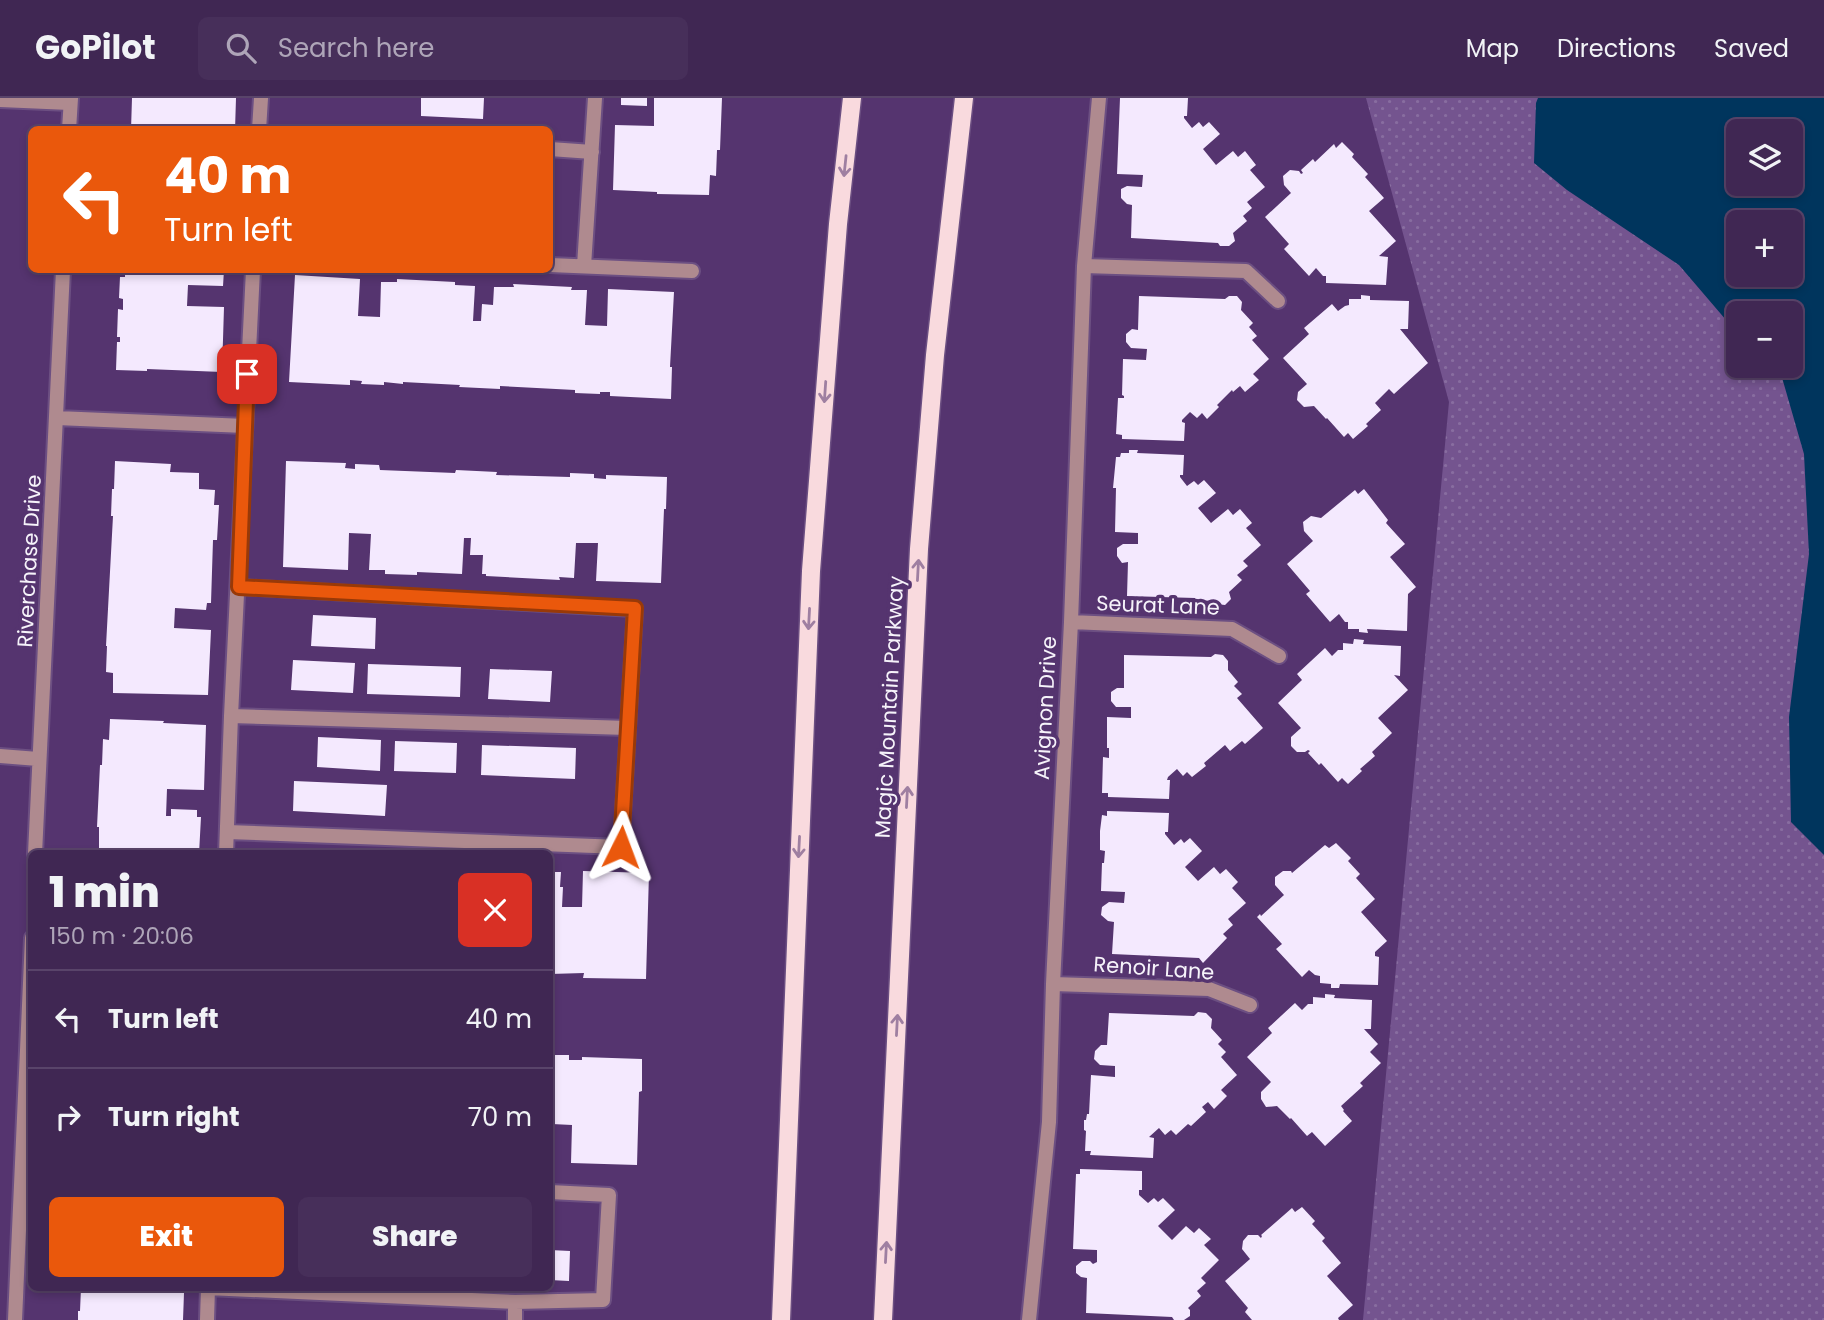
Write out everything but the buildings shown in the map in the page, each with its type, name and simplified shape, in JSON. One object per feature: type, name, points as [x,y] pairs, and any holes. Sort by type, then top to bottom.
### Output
[{"type":"main road","points":[[781,1320],[811,570],[838,224],[852,98]]},
{"type":"main road","name":"Magic Mountain Parkway","points":[[883,1320],[919,549],[935,355],[964,98]]},
{"type":"lane","points":[[259,126],[261,98]]},
{"type":"lane","points":[[584,266],[596,98]]},
{"type":"lane","name":"Avignon Drive","points":[[1029,1320],[1049,1122],[1084,266],[1099,98]]},
{"type":"lane","points":[[0,100],[70,100],[69,126]]},
{"type":"lane","points":[[553,149],[592,152]]},
{"type":"lane","points":[[553,265],[692,271]]},
{"type":"lane","points":[[1084,266],[1246,271],[1278,301]]},
{"type":"lane","name":"Riverchase Drive","points":[[35,850],[63,273]]},
{"type":"lane","points":[[226,850],[253,273]]},
{"type":"lane","points":[[57,418],[245,426]]},
{"type":"lane","points":[[227,832],[621,847],[635,608],[239,587]]},
{"type":"lane","name":"Seurat Lane","points":[[1071,622],[1232,629],[1279,656]]},
{"type":"lane","points":[[231,716],[628,729]]},
{"type":"lane","points":[[0,756],[38,758]]},
{"type":"lane","name":"Renoir Lane","points":[[1053,984],[1209,989],[1250,1005]]},
{"type":"lane","points":[[15,1320],[28,1041]]},
{"type":"lane","points":[[274,1291],[515,1302],[603,1300],[609,1195],[553,1192]]},
{"type":"lane","points":[[207,1320],[208,1291]]},
{"type":"lane","points":[[515,1302],[515,1320]]},
{"type":"shaded area","points":[[1366,98],[1824,98],[1824,1320],[1363,1320],[1449,402]]},
{"type":"water","points":[[1538,98],[1824,98],[1824,855],[1791,822],[1789,717],[1809,554],[1804,454],[1782,378],[1803,378],[1803,301],[1726,301],[1726,320],[1679,265],[1567,190],[1534,163]]},
{"type":"route","points":[[247,374],[239,587],[635,608],[621,847]]}]
